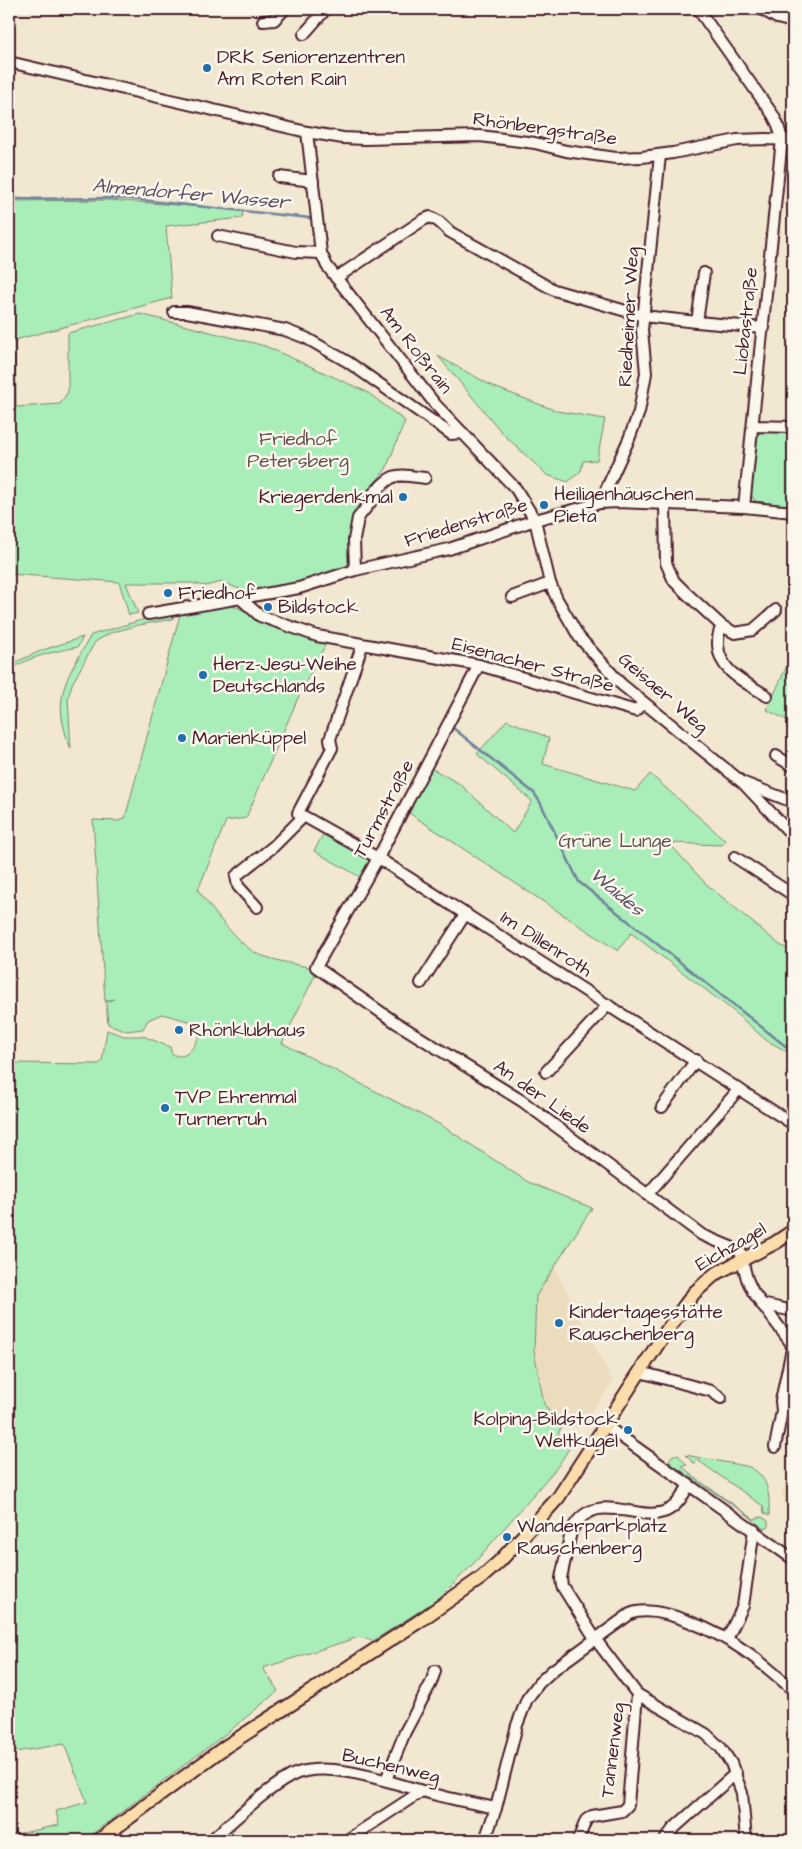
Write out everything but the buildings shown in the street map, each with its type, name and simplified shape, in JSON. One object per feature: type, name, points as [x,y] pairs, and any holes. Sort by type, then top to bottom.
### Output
[{"type":"main road","name":"Eichzagel","points":[[99,1840],[225,1747],[414,1625],[481,1578],[500,1561],[558,1498],[694,1293],[715,1274],[775,1243],[793,1231]]},
{"type":"street","points":[[263,21],[274,20],[285,9]]},
{"type":"street","points":[[698,9],[773,115],[782,139]]},
{"type":"street","points":[[760,9],[778,18],[793,22]]},
{"type":"street","points":[[304,34],[320,11]]},
{"type":"street","name":"Rhönbergstraße","points":[[9,62],[307,132],[343,138],[480,136],[535,143],[566,151],[627,158],[660,155],[724,142],[751,139],[793,140]]},
{"type":"street","name":"Am Roßrain","points":[[307,132],[321,253],[336,278],[435,404],[516,489],[535,520]]},
{"type":"street","name":"Liobastraße","points":[[744,507],[754,426],[782,139]]},
{"type":"street","name":"Riedheimer Weg","points":[[600,503],[639,412],[647,367],[642,338],[643,316],[660,155]]},
{"type":"street","points":[[279,177],[313,181]]},
{"type":"street","points":[[336,278],[430,217],[450,232],[554,290],[643,316],[764,328]]},
{"type":"street","points":[[218,236],[296,252],[321,253]]},
{"type":"street","points":[[697,322],[704,273]]},
{"type":"street","points":[[174,312],[187,312],[285,330],[306,338],[348,362],[451,434],[463,434]]},
{"type":"street","points":[[754,426],[793,427]]},
{"type":"street","points":[[355,570],[354,540],[358,518],[373,499],[371,496],[385,481],[397,475],[425,478]]},
{"type":"street","name":"Friedenstraße","points":[[148,614],[299,588],[355,570],[449,549],[535,520],[600,503],[744,507],[793,512]]},
{"type":"street","points":[[665,504],[666,564],[669,572],[680,587],[722,626],[735,632],[753,630],[776,610]]},
{"type":"street","name":"Geisaer Weg","points":[[535,520],[550,583],[579,637],[621,684],[743,783],[793,836]]},
{"type":"street","points":[[512,597],[550,583]]},
{"type":"street","name":"Eisenacher Straße","points":[[241,599],[260,616],[317,636],[362,646],[479,665],[636,711],[643,702]]},
{"type":"street","points":[[722,626],[718,633],[719,653],[726,669],[767,696]]},
{"type":"street","points":[[362,646],[330,739],[332,748],[298,812],[378,858]]},
{"type":"street","name":"Turmstraße","points":[[316,967],[378,858],[479,665]]},
{"type":"street","points":[[776,756],[793,766]]},
{"type":"street","points":[[743,783],[793,802]]},
{"type":"street","points":[[257,907],[238,886],[236,876],[274,846],[302,816]]},
{"type":"street","points":[[735,857],[793,895]]},
{"type":"street","name":"Im Dillenroth","points":[[378,858],[696,1060],[793,1124]]},
{"type":"street","points":[[421,983],[466,913]]},
{"type":"street","name":"An der Liede","points":[[316,967],[395,1022],[522,1101],[702,1235],[738,1250],[743,1259]]},
{"type":"street","points":[[546,1072],[608,1005]]},
{"type":"street","points":[[662,1107],[696,1060]]},
{"type":"street","points":[[647,1195],[739,1089]]},
{"type":"street","points":[[743,1259],[749,1286],[789,1338],[792,1349],[781,1401],[782,1410],[775,1447]]},
{"type":"street","points":[[761,1304],[793,1311]]},
{"type":"street","points":[[640,1372],[711,1391],[721,1398]]},
{"type":"street","points":[[781,1401],[793,1403]]},
{"type":"street","points":[[606,1426],[793,1559]]},
{"type":"street","points":[[689,1484],[676,1504],[667,1511],[657,1513],[602,1508],[587,1514],[574,1525],[562,1570],[562,1586],[596,1640],[638,1694],[706,1734],[721,1748],[736,1772],[742,1793],[746,1840]]},
{"type":"street","points":[[726,1639],[743,1606],[754,1530]]},
{"type":"street","points":[[486,1840],[517,1724],[527,1699],[539,1683],[553,1670],[630,1614],[642,1611],[659,1613],[680,1619],[726,1639],[746,1651],[793,1690]]},
{"type":"street","points":[[386,1780],[405,1732],[431,1683],[435,1671]]},
{"type":"street","name":"Tannenweg","points":[[578,1840],[586,1820],[592,1816],[622,1811],[628,1805],[638,1694]]},
{"type":"street","name":"Buchenweg","points":[[211,1840],[268,1792],[293,1775],[316,1770],[344,1771],[496,1808]]},
{"type":"street","points":[[665,1840],[673,1829],[736,1772]]},
{"type":"street","points":[[347,1840],[422,1791]]},
{"type":"shaded area","name":"Kindertagesstätte Rauschenberg","points":[[554,1267],[613,1382],[578,1429],[551,1414],[544,1404],[534,1351],[536,1295]]},
{"type":"shaded area","points":[[790,1456],[793,1457],[793,1514],[784,1501],[782,1494]]},
{"type":"green space","name":"Friedhof Petersberg","points":[[109,200],[243,211],[242,218],[166,226],[172,298],[15,340],[16,407],[60,404],[68,392],[68,333],[140,314],[265,346],[367,392],[405,421],[386,469],[357,506],[350,542],[352,569],[299,586],[252,594],[222,582],[205,586],[192,583],[126,583],[138,613],[129,615],[119,582],[9,574],[9,201]]},
{"type":"green space","points":[[438,356],[494,387],[557,411],[605,419],[597,460],[583,461],[581,471],[568,482],[547,475],[504,435]]},
{"type":"green space","points":[[763,431],[793,431],[793,506],[755,501],[751,495],[757,435]]},
{"type":"green space","points":[[224,605],[236,607],[327,642],[301,691],[246,818],[226,821],[198,890],[225,925],[250,950],[272,959],[318,969],[282,1043],[441,1125],[528,1182],[592,1208],[536,1296],[534,1351],[544,1404],[551,1414],[568,1423],[560,1429],[557,1440],[568,1441],[570,1447],[558,1466],[476,1561],[438,1599],[373,1641],[359,1637],[263,1668],[278,1691],[227,1733],[84,1840],[9,1840],[9,1836],[59,1825],[56,1811],[87,1802],[64,1744],[9,1753],[9,1063],[99,1064],[102,1061],[107,1030],[124,1036],[143,1036],[170,1047],[172,1054],[178,1056],[188,1052],[199,1037],[203,1025],[162,1014],[148,1020],[143,1029],[127,1031],[108,1024],[106,1002],[114,999],[105,1001],[93,820],[118,821],[125,818],[181,611]]},
{"type":"green space","points":[[175,613],[173,619],[139,625],[110,633],[95,642],[72,684],[68,698],[71,749],[62,716],[64,689],[74,664],[91,635],[155,616]]},
{"type":"green space","points":[[83,637],[78,647],[33,658],[9,671],[9,665],[11,664],[43,650]]},
{"type":"green space","points":[[793,652],[793,723],[767,710]]},
{"type":"green space","name":"Grüne Lunge","points":[[507,720],[549,738],[543,764],[635,791],[650,774],[725,840],[722,845],[669,843],[705,883],[780,945],[793,952],[793,1055],[766,1040],[732,1010],[631,933],[618,951],[409,813],[431,768],[460,784],[513,833],[532,801],[477,754]]},
{"type":"green space","points":[[326,829],[374,856],[362,878],[314,851]]},
{"type":"green space","points":[[673,1455],[678,1455],[687,1465],[682,1466],[694,1477],[754,1519],[762,1517],[768,1521],[768,1528],[764,1529],[745,1513],[671,1464],[669,1460]]},
{"type":"green space","points":[[685,1455],[754,1469],[764,1480],[766,1486],[769,1516],[764,1513],[763,1506],[696,1459],[695,1464]]},
{"type":"waterway","name":"Almendorfer Wasser","points":[[9,199],[122,198],[310,218]]},
{"type":"waterway","name":"Waides","points":[[453,728],[534,793],[579,882],[793,1052]]},
{"type":"place","name":"DRK Seniorenzentren Am Roten Rain","points":[[207,68]]},
{"type":"place","name":"Kriegerdenkmal","points":[[403,497]]},
{"type":"place","name":"Heiligenhäuschen Pieta","points":[[544,505]]},
{"type":"place","name":"Friedhof","points":[[168,593]]},
{"type":"place","name":"Bildstock","points":[[268,607]]},
{"type":"place","name":"Herz-Jesu-Weihe Deutschlands","points":[[203,675]]},
{"type":"place","name":"Marienküppel","points":[[182,738]]},
{"type":"place","name":"Rhönklubhaus","points":[[179,1030]]},
{"type":"place","name":"TVP Ehrenmal Turnerruh","points":[[165,1108]]},
{"type":"place","name":"Kindertagesstätte Rauschenberg","points":[[559,1323]]},
{"type":"place","name":"Kolping-Bildstock Weltkugel","points":[[628,1430]]},
{"type":"place","name":"Wanderparkplatz Rauschenberg","points":[[507,1537]]}]
